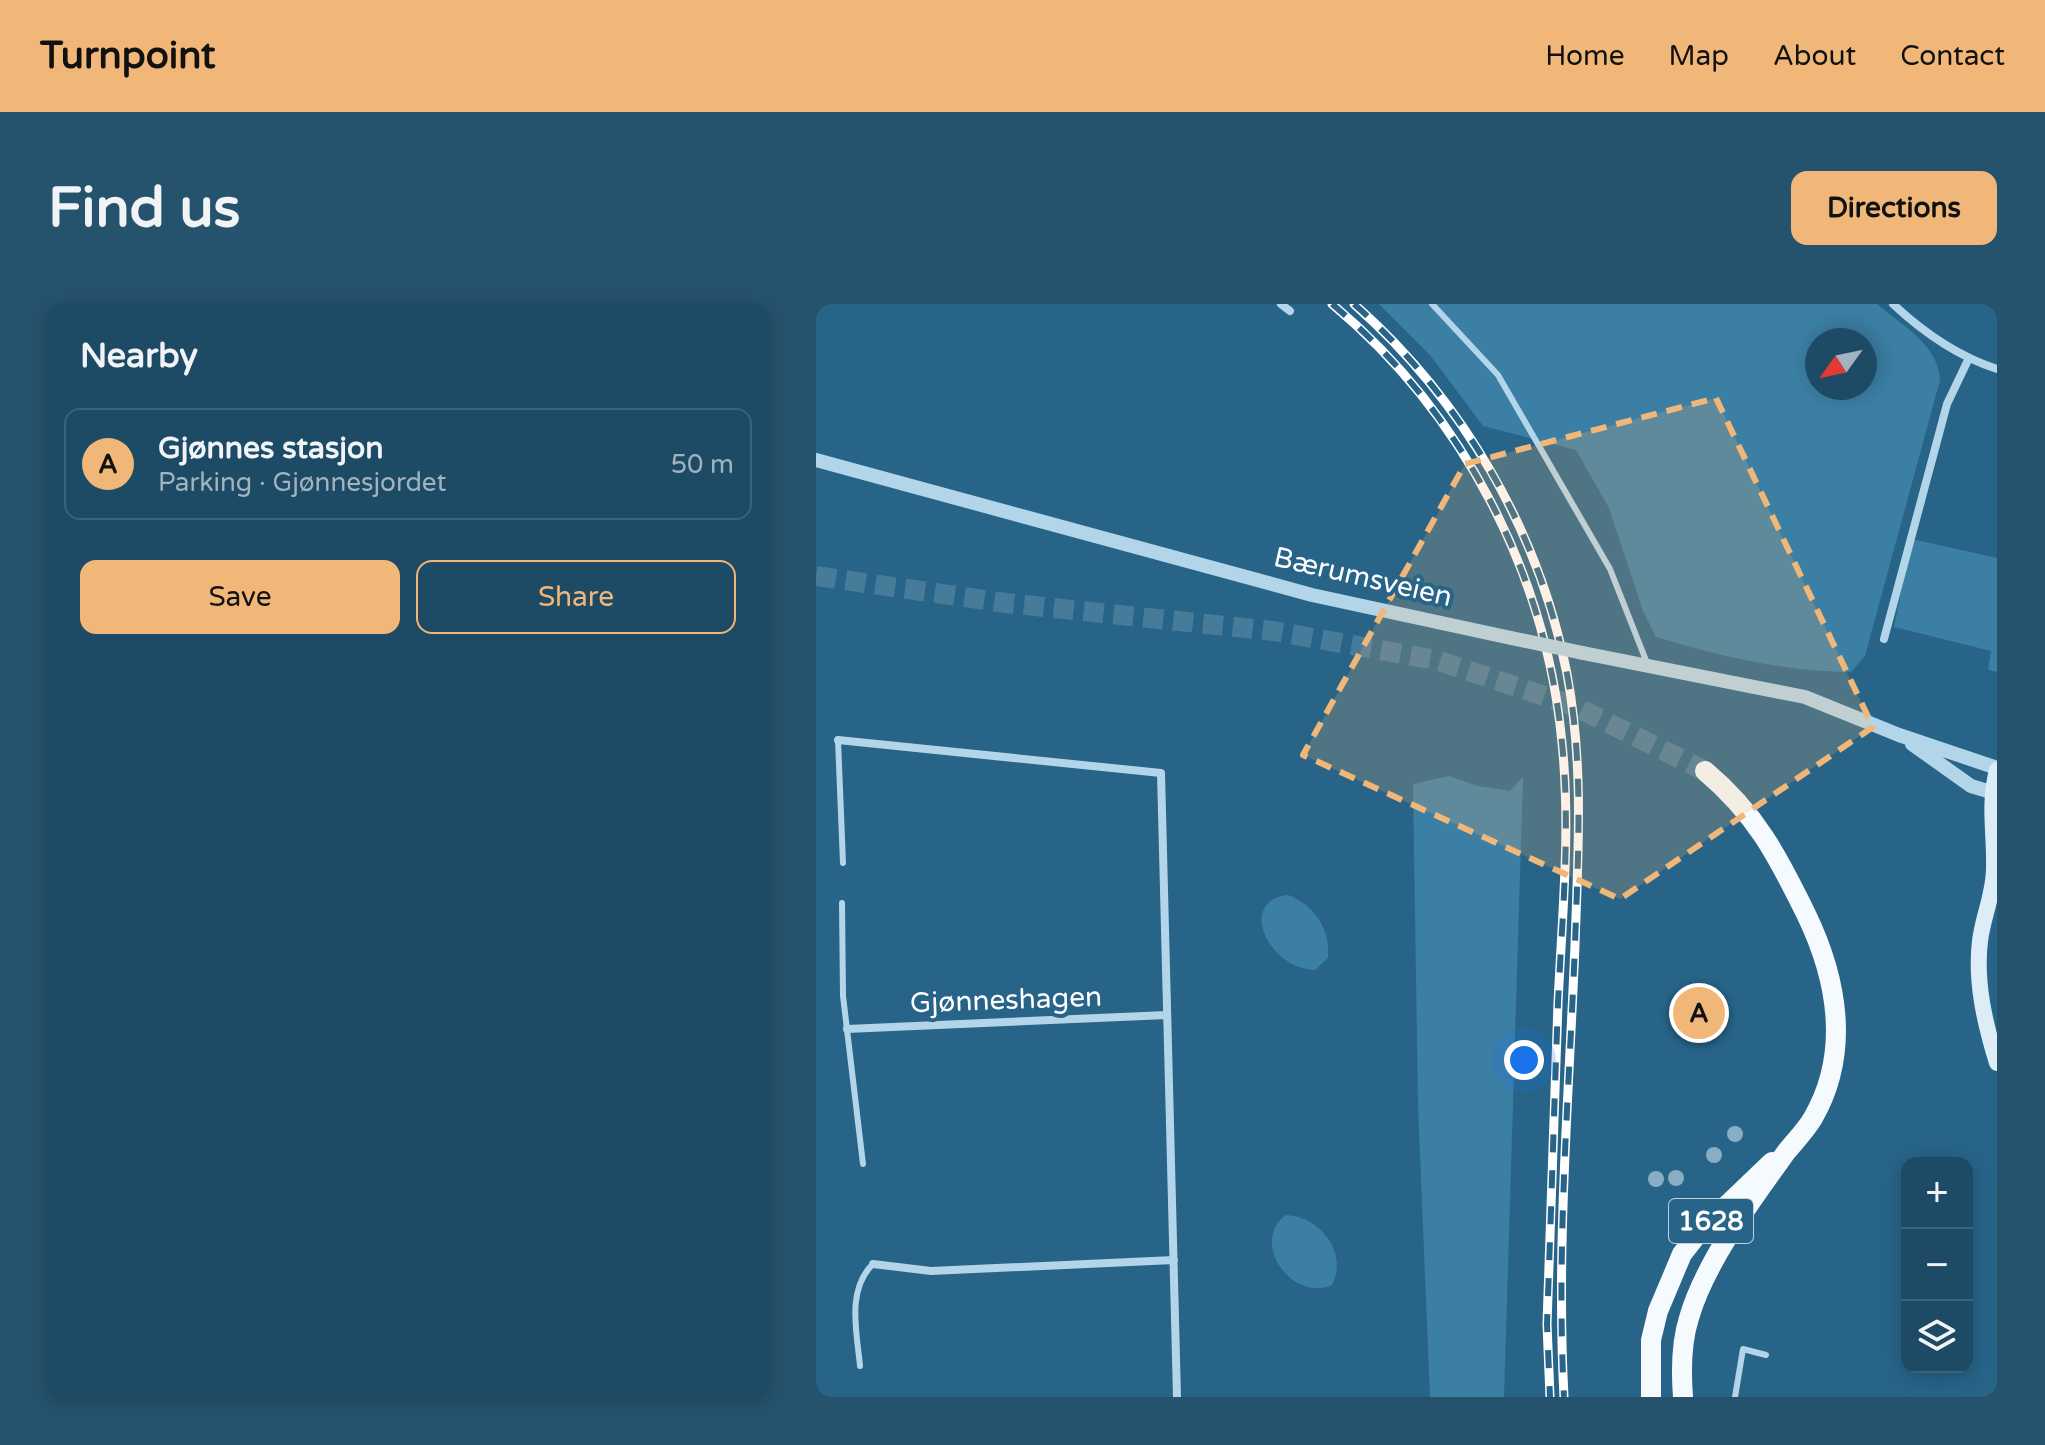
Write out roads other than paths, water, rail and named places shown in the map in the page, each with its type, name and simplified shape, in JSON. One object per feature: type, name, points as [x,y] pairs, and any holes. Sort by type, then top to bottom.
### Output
[{"type":"main road","points":[[1997,769],[1991,792],[1995,869],[1989,911],[1980,940],[1981,983],[1988,1034],[1997,1063]]},
{"type":"main road","points":[[1705,771],[1746,808],[1764,832],[1816,935],[1832,983],[1836,1033],[1829,1076],[1814,1116],[1788,1150]]},
{"type":"main road","name":"1628","points":[[1651,1397],[1651,1340],[1658,1311],[1682,1254],[1700,1231],[1761,1170],[1788,1150]]},
{"type":"main road","name":"1628","points":[[1683,1397],[1684,1339],[1702,1286],[1788,1150]]},
{"type":"street","points":[[1281,304],[1290,311]]},
{"type":"street","points":[[1893,304],[1928,334],[1968,360],[1997,369]]},
{"type":"street","points":[[1884,639],[1947,404],[1968,360]]},
{"type":"street","name":"Bærumsveien","points":[[816,460],[1312,595],[1805,697],[1899,735],[1997,769]]},
{"type":"street","name":"Bærumsveien","points":[[1899,735],[1971,786],[1991,792]]},
{"type":"street","points":[[838,740],[1161,773],[1177,1397]]},
{"type":"street","name":"Gjønneshagen","points":[[847,1029],[1167,1015]]},
{"type":"street","points":[[873,1264],[931,1271],[1174,1260]]},
{"type":"lane","points":[[1432,304],[1498,375],[1610,569],[1649,666]]},
{"type":"lane","points":[[838,740],[843,863]]},
{"type":"lane","points":[[842,903],[847,1029],[863,1164]]},
{"type":"lane","points":[[860,1366],[855,1304],[865,1272],[873,1264]]},
{"type":"lane","points":[[1735,1397],[1743,1349],[1766,1355]]},
{"type":"tunnel","points":[[816,576],[1006,603],[1273,631],[1436,660],[1574,706],[1705,771]]},
{"type":"railway","points":[[1332,304],[1379,347],[1421,395],[1458,446],[1490,501],[1517,558],[1538,618],[1553,680],[1565,775],[1566,840],[1547,1324],[1550,1397]]},
{"type":"railway","points":[[1354,304],[1429,382],[1491,471],[1537,569],[1567,674],[1576,742],[1578,809],[1562,1228],[1564,1397]]},
{"type":"place","name":"Gjønnes stasjon","points":[[1699,1013]]}]
